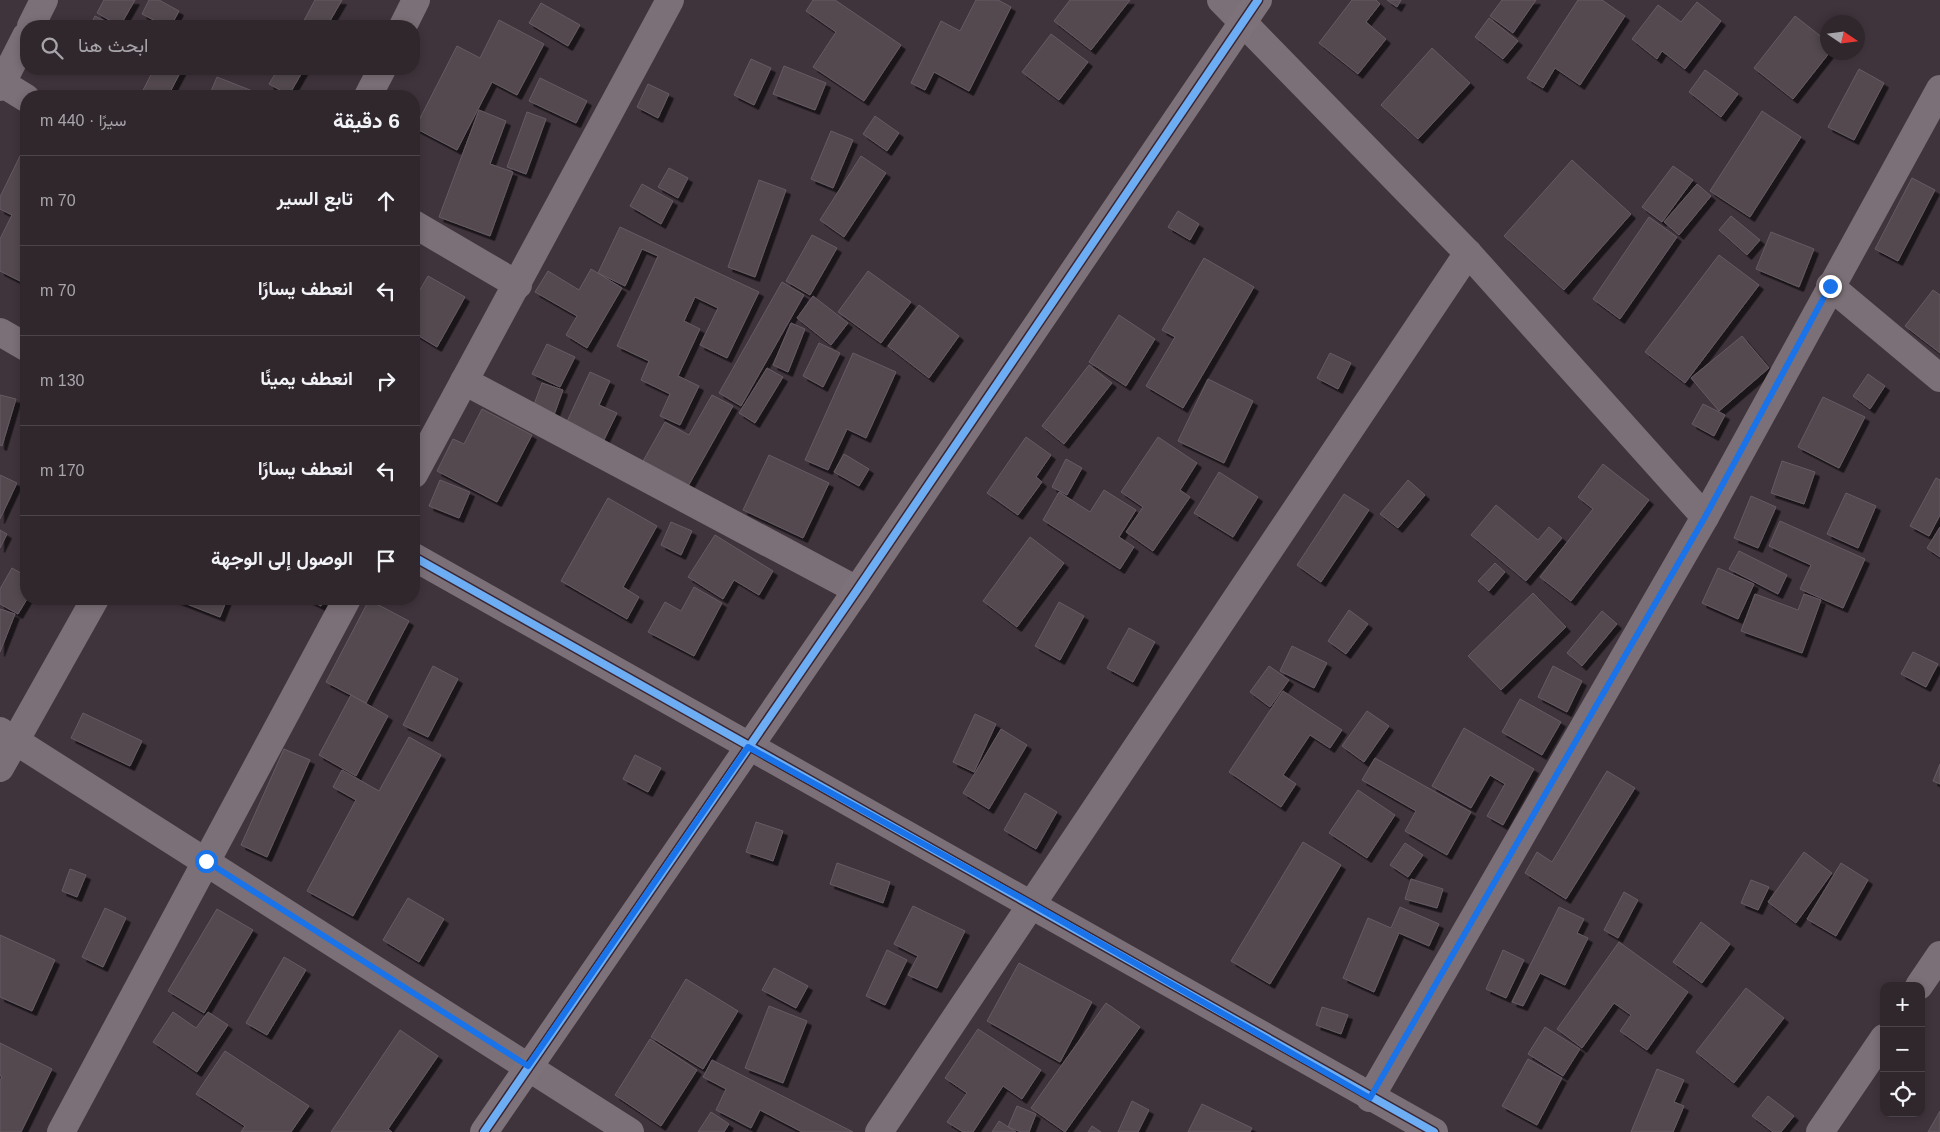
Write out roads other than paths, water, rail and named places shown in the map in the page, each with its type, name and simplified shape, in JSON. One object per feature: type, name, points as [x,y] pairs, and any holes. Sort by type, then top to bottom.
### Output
[{"type":"street","points":[[34,20],[44,0]]},
{"type":"street","points":[[406,20],[416,0]]},
{"type":"street","points":[[420,463],[518,285],[670,0]]},
{"type":"street","points":[[1221,0],[1468,253],[1705,517]]},
{"type":"street","points":[[484,1132],[857,590],[1258,0]]},
{"type":"street","points":[[20,48],[1,84],[20,95]]},
{"type":"street","points":[[371,90],[379,75]]},
{"type":"street","points":[[1370,1098],[1705,517],[1830,286],[1940,89]]},
{"type":"street","points":[[420,228],[518,285]]},
{"type":"street","points":[[879,1132],[1468,253]]},
{"type":"street","points":[[1830,286],[1940,378]]},
{"type":"street","points":[[0,332],[20,344]]},
{"type":"street","points":[[464,381],[857,590]]},
{"type":"street","points":[[420,560],[748,747],[1032,904],[1370,1098],[1434,1132]]},
{"type":"street","points":[[0,768],[8,736],[91,605]]},
{"type":"street","points":[[61,1132],[343,605]]},
{"type":"street","points":[[8,736],[630,1132]]},
{"type":"street","points":[[1922,982],[1940,955]]},
{"type":"street","points":[[1820,1132],[1880,1044]]}]
